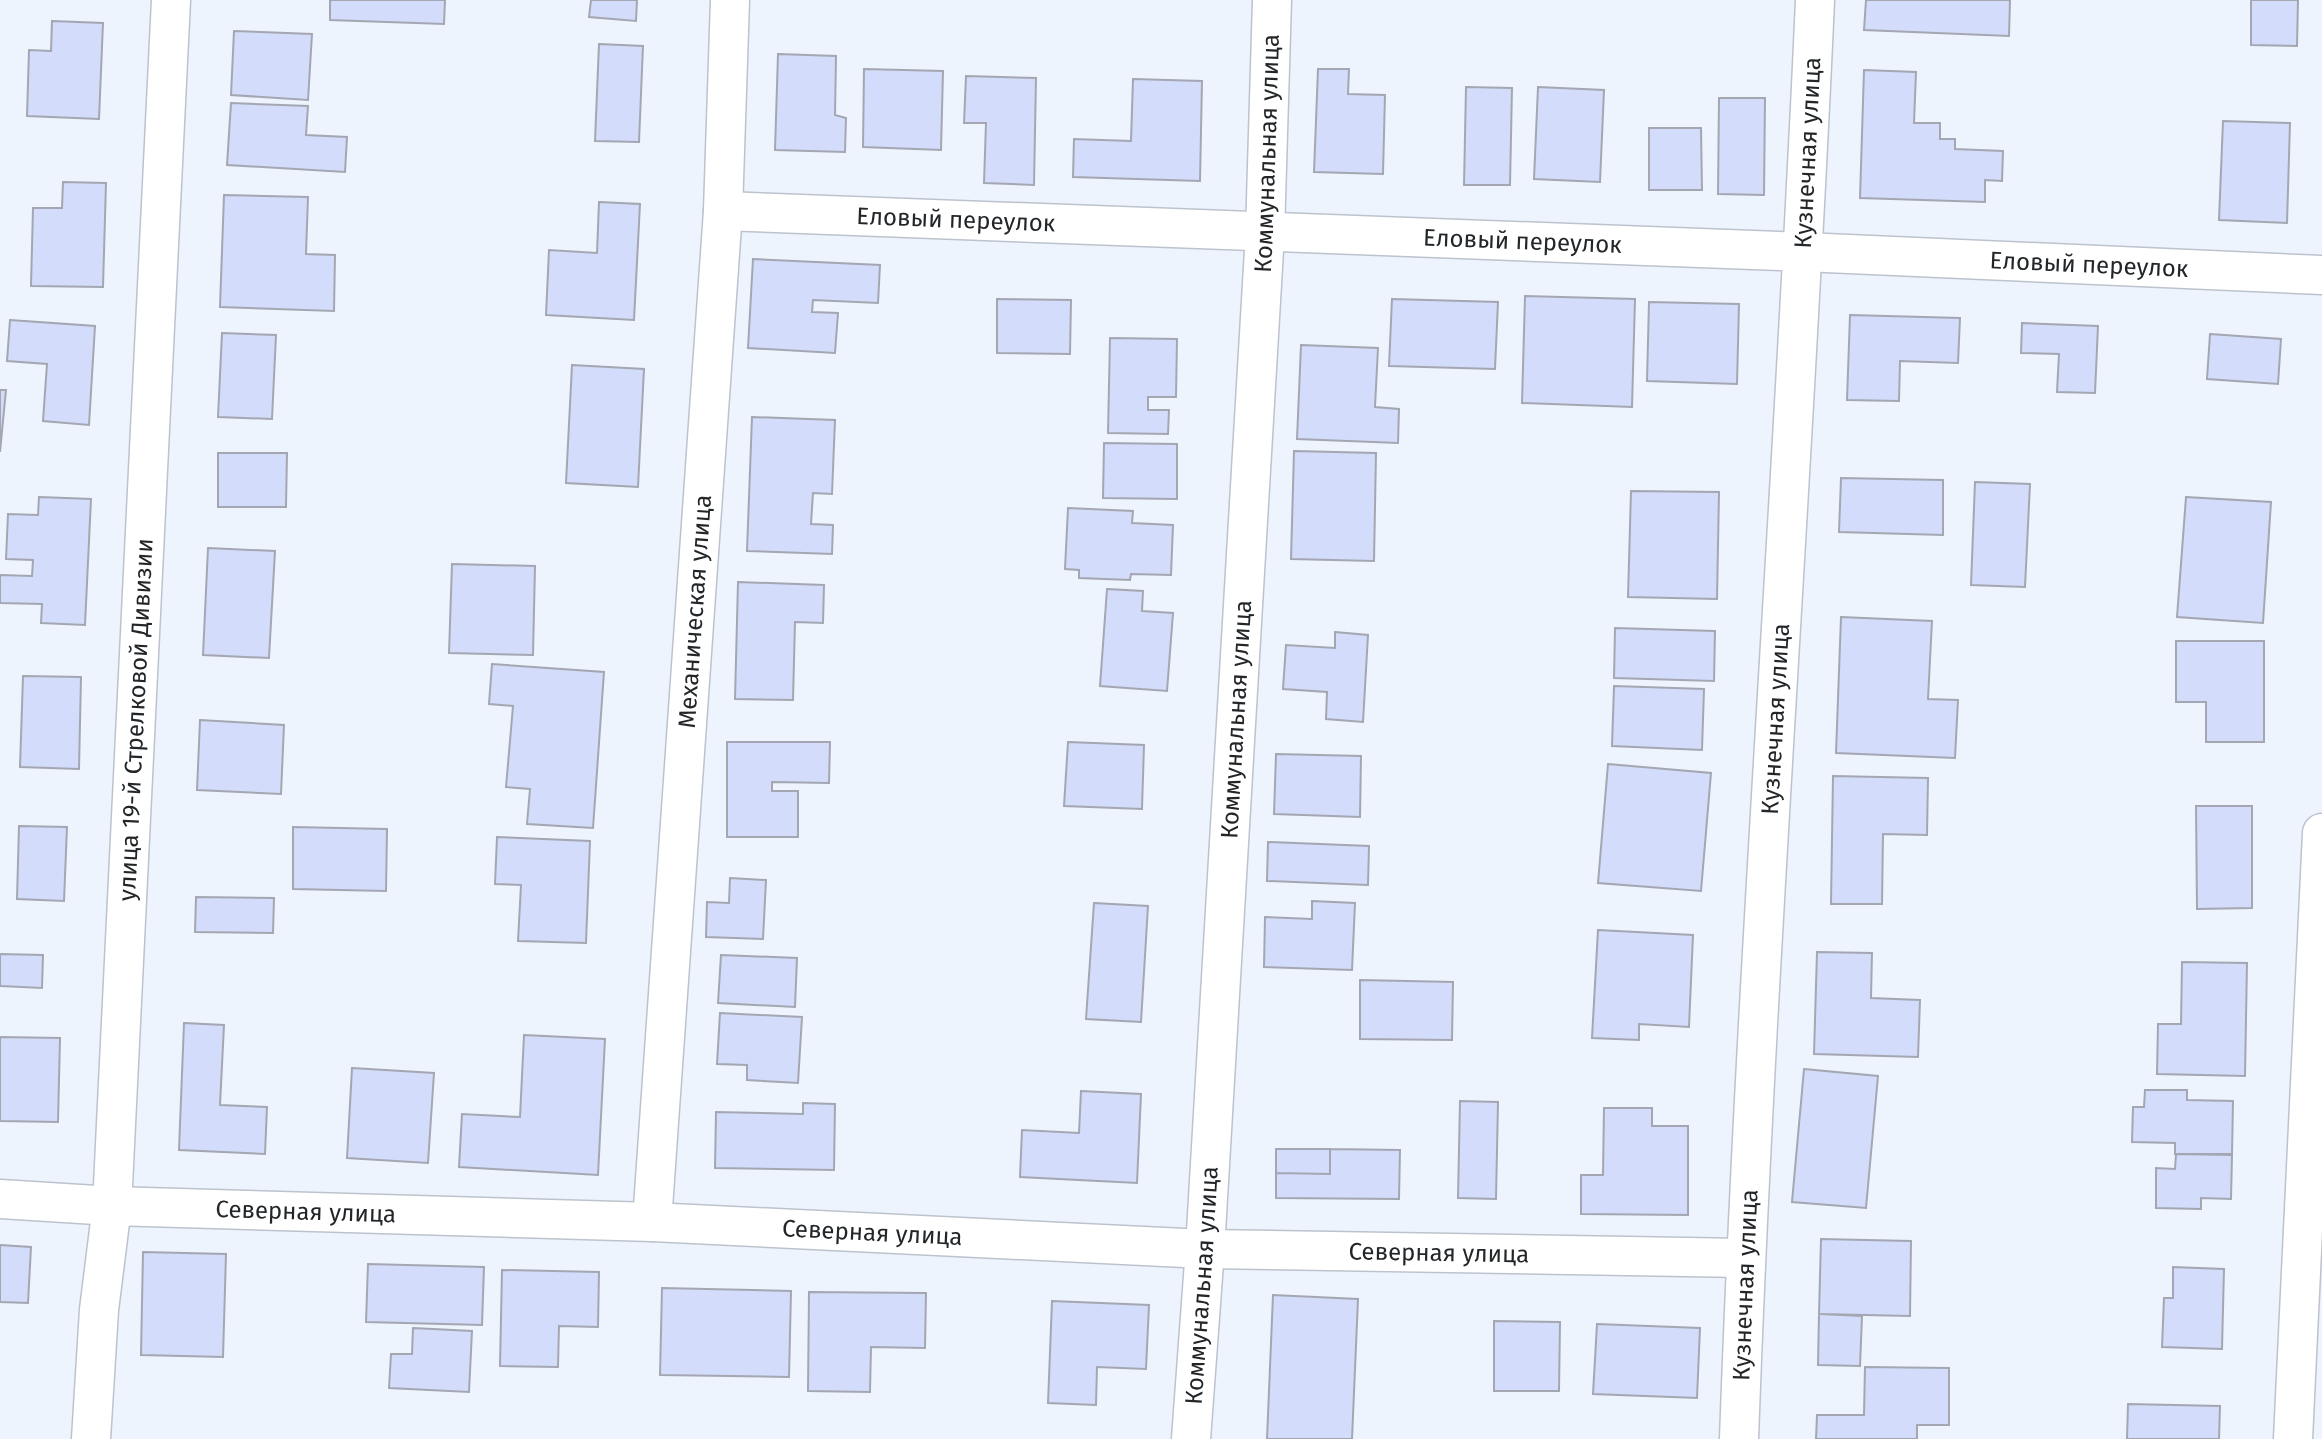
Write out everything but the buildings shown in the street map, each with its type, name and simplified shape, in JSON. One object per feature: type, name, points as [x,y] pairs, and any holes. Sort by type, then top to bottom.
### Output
[{"type":"street","name":"улица 19-й Стрелковой Дивизии","points":[[91,1439],[99,1310],[112,1206],[171,0]]},
{"type":"street","name":"Механическая улица","points":[[652,1222],[723,211],[730,0]]},
{"type":"street","name":"Коммунальная улица","points":[[1191,1439],[1205,1249],[1265,233],[1272,0]]},
{"type":"street","name":"Кузнечная улица","points":[[1739,1439],[1745,1258],[1804,252],[1815,0]]},
{"type":"street","name":"Еловый переулок","points":[[723,211],[1804,252],[2322,275]]},
{"type":"street","points":[[2293,1439],[2322,833]]},
{"type":"street","name":"Северная улица","points":[[0,1199],[112,1206],[652,1222],[1205,1249],[1745,1258]]}]
